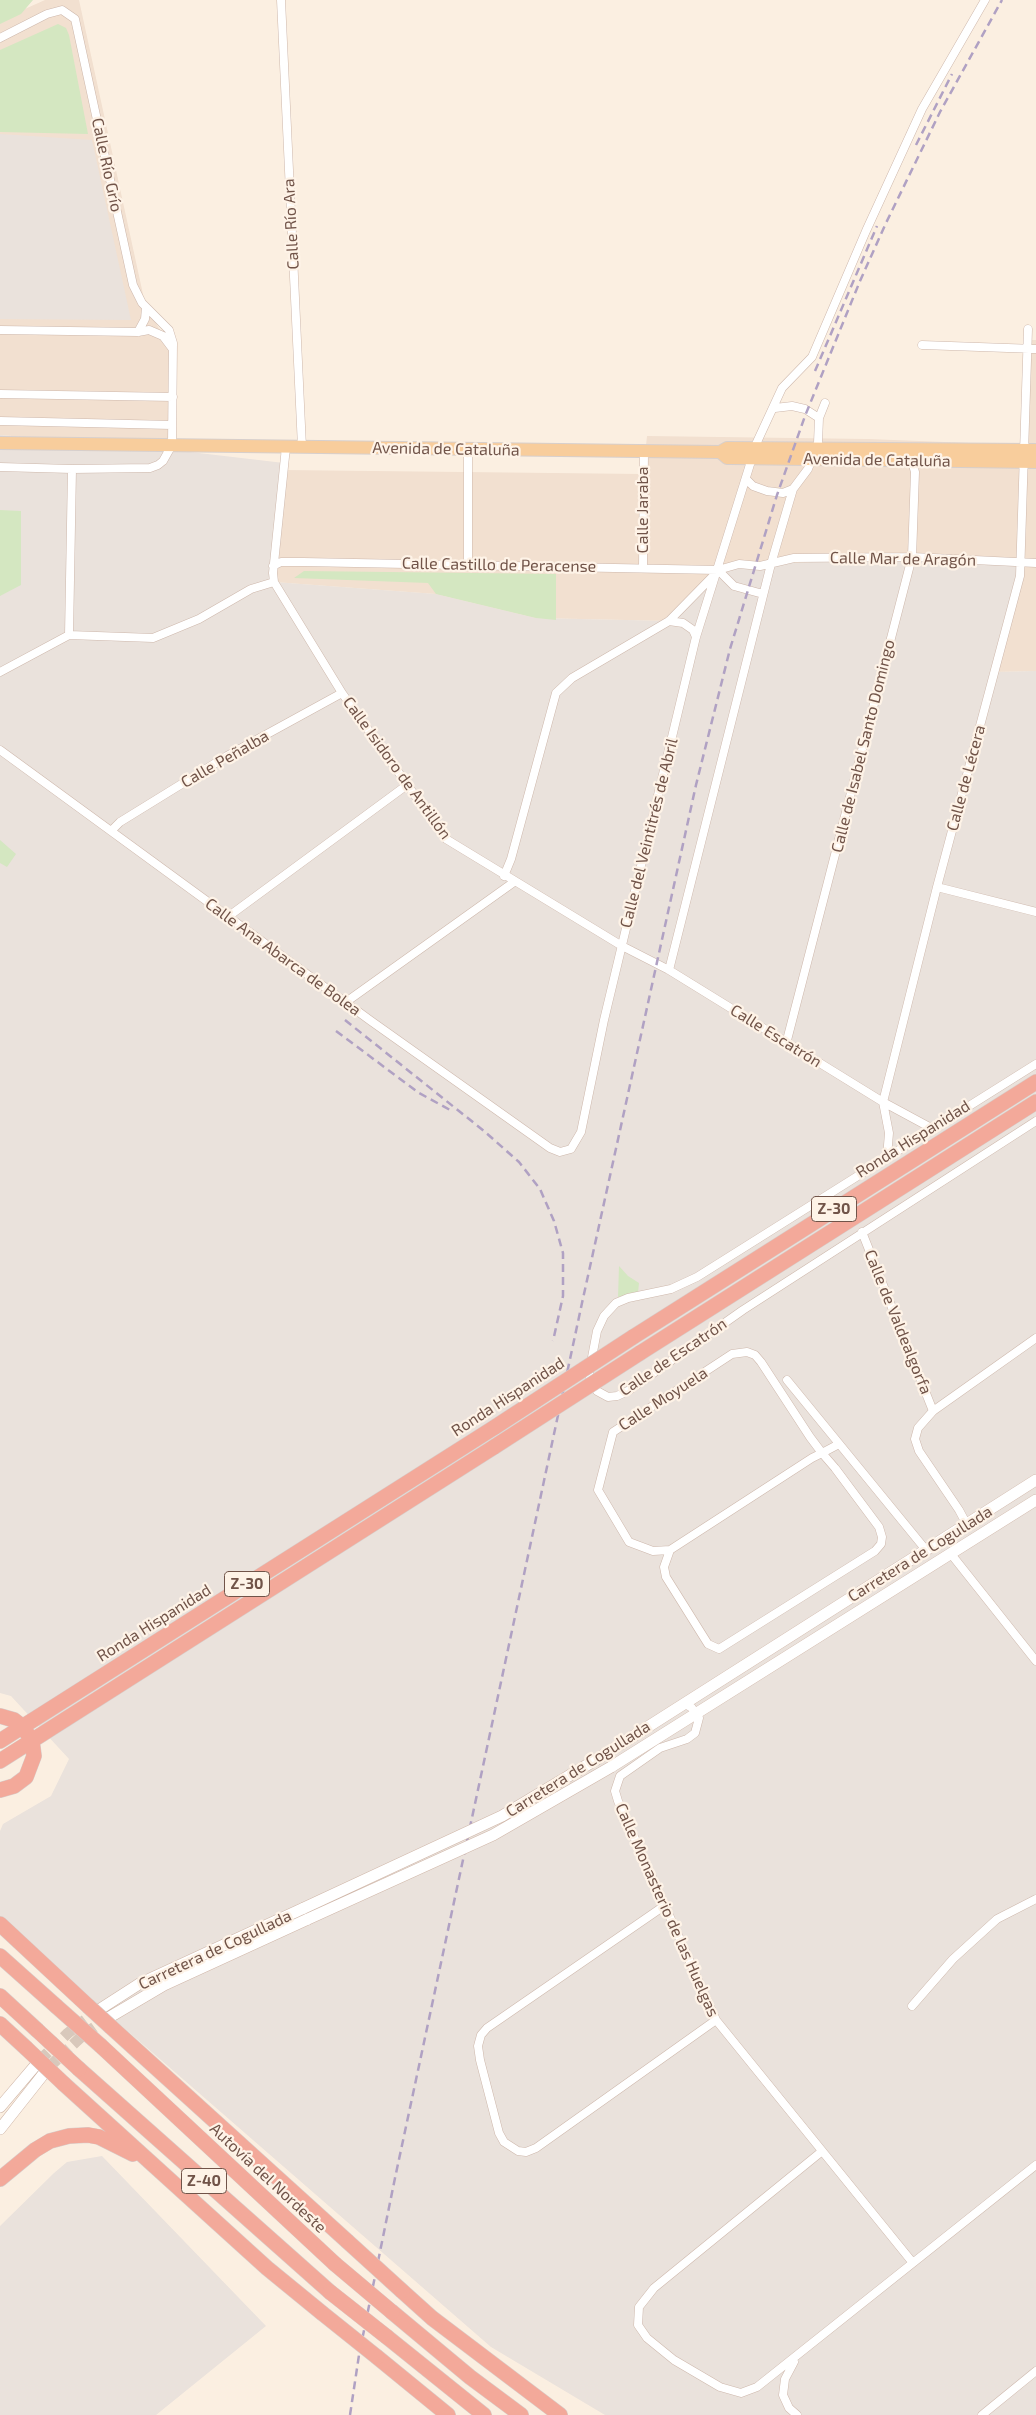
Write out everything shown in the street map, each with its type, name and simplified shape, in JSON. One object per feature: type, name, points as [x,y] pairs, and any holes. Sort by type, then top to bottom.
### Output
[{"type":"highway","name":"Ronda Hispanidad","points":[[0,1741],[495,1427],[632,1337],[1036,1082]]},
{"type":"highway","name":"Ronda Hispanidad","points":[[0,1761],[1036,1102]]},
{"type":"highway","points":[[0,1716],[14,1720],[24,1726],[32,1740],[34,1756],[30,1770],[20,1782],[0,1790]]},
{"type":"highway","points":[[0,1924],[99,2017],[432,2318],[560,2415]]},
{"type":"highway","name":"Autovía del Nordeste","points":[[0,1956],[101,2046],[335,2264],[470,2377],[522,2415]]},
{"type":"highway","name":"Z-40","points":[[0,1996],[79,2069],[330,2292],[484,2415]]},
{"type":"highway","points":[[0,2024],[267,2268],[448,2415]]},
{"type":"highway","points":[[0,2180],[22,2160],[50,2142],[68,2136],[88,2135],[111,2141],[124,2148],[191,2199]]},
{"type":"main road","name":"Avenida de Cataluña","points":[[0,443],[720,452],[727,458],[754,453],[814,454],[914,460],[1030,456]]},
{"type":"main road","name":"Avenida de Cataluña","points":[[814,454],[904,449],[1030,456]]},
{"type":"street","name":"Calle Río Ara","points":[[281,0],[302,447]]},
{"type":"street","name":"Calle del Veintitrés de Abril","points":[[571,1149],[576,1144],[581,1132],[604,1020],[696,637],[754,453],[782,388],[812,357],[847,274],[922,110],[985,0]]},
{"type":"street","name":"Calle Río Grío","points":[[0,38],[62,10],[75,19],[133,285],[150,311],[172,336],[172,445]]},
{"type":"street","points":[[149,330],[150,311]]},
{"type":"street","points":[[138,332],[150,311]]},
{"type":"street","name":"Calle de Lécera","points":[[884,1102],[937,886],[1020,576],[1030,456],[1032,349],[1028,329]]},
{"type":"street","points":[[0,330],[138,332],[149,330],[163,336],[173,350]]},
{"type":"street","points":[[922,345],[1032,349]]},
{"type":"street","points":[[0,394],[173,397]]},
{"type":"street","points":[[669,970],[771,564],[793,489],[808,469],[814,454],[819,418],[825,403]]},
{"type":"street","points":[[775,408],[792,406],[806,409],[819,418]]},
{"type":"street","points":[[0,421],[172,425]]},
{"type":"street","points":[[0,468],[150,468],[163,461],[172,445]]},
{"type":"street","points":[[0,672],[69,635],[153,638],[199,619],[251,589],[274,582],[286,447]]},
{"type":"street","points":[[468,449],[468,564]]},
{"type":"street","points":[[904,449],[914,460]]},
{"type":"street","name":"Calle Jaraba","points":[[643,568],[644,451]]},
{"type":"street","name":"Calle de Isabel Santo Domingo","points":[[786,1044],[912,557],[914,460]]},
{"type":"street","points":[[69,635],[72,469]]},
{"type":"street","points":[[747,480],[753,486],[767,491],[783,493],[793,489]]},
{"type":"street","name":"Calle Mar de Aragón","points":[[771,564],[794,558],[912,557],[1036,563]]},
{"type":"street","name":"Calle Castillo de Peracense","points":[[276,562],[718,570]]},
{"type":"street","points":[[504,876],[511,859],[556,693],[572,678],[669,621],[718,570],[739,564],[760,566],[771,564]]},
{"type":"street","points":[[718,570],[734,586],[763,594]]},
{"type":"street","name":"Calle Isidoro de Antillón","points":[[274,582],[342,693],[446,839],[622,946],[669,970]]},
{"type":"street","points":[[669,621],[683,623],[692,630],[696,637]]},
{"type":"street","name":"Calle Peñalba","points":[[111,830],[120,822],[227,756],[342,693]]},
{"type":"street","name":"Calle Ana Abarca de Bolea","points":[[0,750],[550,1148],[560,1152],[571,1149]]},
{"type":"street","points":[[229,916],[407,786]]},
{"type":"street","points":[[346,1002],[514,882]]},
{"type":"street","points":[[937,886],[1036,912]]},
{"type":"street","name":"Calle Escatrón","points":[[669,970],[786,1044],[933,1129]]},
{"type":"street","name":"Calle de Escatrón","points":[[1036,1064],[689,1282],[660,1293],[628,1298],[613,1306],[604,1316],[597,1331],[589,1373],[592,1384],[597,1391],[608,1397],[617,1396],[628,1391],[743,1310],[1036,1121]]},
{"type":"street","points":[[994,1108],[1017,1088],[1036,1075]]},
{"type":"street","points":[[884,1102],[889,1133],[887,1157]]},
{"type":"street","name":"Ronda Hispanidad","points":[[1020,1113],[1036,1107]]},
{"type":"street","name":"Calle de Valdealgorfa","points":[[862,1232],[933,1411]]},
{"type":"street","points":[[966,1525],[959,1510],[917,1445],[918,1428],[933,1411],[1036,1338]]},
{"type":"street","name":"Calle Moyuela","points":[[747,1352],[755,1355],[822,1453],[879,1527],[882,1538],[881,1544],[875,1551],[723,1648],[716,1649],[708,1644],[666,1577],[664,1567],[670,1550],[653,1551],[629,1542],[601,1497],[598,1484],[610,1437],[617,1428],[732,1354],[747,1352]]},
{"type":"street","points":[[787,1380],[926,1550]]},
{"type":"street","points":[[670,1550],[839,1444]]},
{"type":"street","name":"Carretera de Cogullada","points":[[99,2017],[140,1984],[502,1816],[602,1756],[1036,1480]]},
{"type":"street","name":"Carretera de Cogullada","points":[[99,2017],[164,1985],[493,1835],[611,1767],[697,1714],[1036,1500]]},
{"type":"street","points":[[950,1554],[1036,1661]]},
{"type":"street","points":[[684,1703],[697,1714]]},
{"type":"street","name":"Calle Monasterio de las Huelgas","points":[[697,1714],[699,1723],[695,1732],[682,1741],[660,1748],[626,1771],[616,1782],[615,1791],[618,1801],[716,2020],[821,2152],[913,2263]]},
{"type":"street","points":[[912,2006],[953,1959],[997,1919],[1036,1899]]},
{"type":"street","points":[[664,1906],[487,2028],[481,2035],[478,2046],[480,2060],[499,2133],[504,2142],[518,2151],[526,2152],[536,2148],[716,2020]]},
{"type":"street","points":[[0,2107],[45,2063],[0,2129]]},
{"type":"street","points":[[821,2152],[654,2288],[639,2307],[637,2317],[642,2332],[674,2360],[731,2391],[749,2391],[796,2358],[1036,2166]]},
{"type":"street","points":[[796,2358],[783,2388],[785,2402],[797,2415]]},
{"type":"street","points":[[982,2415],[1036,2371]]},
{"type":"shaded area","points":[[45,0],[79,0],[146,308],[173,350],[173,450],[0,435],[0,20]]},
{"type":"shaded area","points":[[0,134],[92,140],[131,320],[0,319]]},
{"type":"shaded area","points":[[1032,340],[1036,340],[1036,671],[994,672],[1021,562],[794,558],[771,564],[739,564],[669,621],[536,618],[436,594],[274,582],[283,470],[643,474],[647,436],[868,439],[1022,445],[1028,429]]},
{"type":"shaded area","points":[[0,435],[173,450],[284,463],[274,582],[436,594],[536,618],[669,621],[718,570],[771,564],[912,557],[1021,562],[995,672],[1036,671],[1036,2415],[605,2415],[491,2347],[0,1920],[0,1831],[3,1824],[51,1796],[69,1759],[11,1696],[0,1693]]},
{"type":"shaded area","points":[[102,2156],[266,2326],[156,2415],[0,2415],[0,2226],[67,2162]]},
{"type":"green space","points":[[0,0],[33,0],[21,14],[0,24]]},
{"type":"green space","points":[[58,24],[66,28],[69,35],[88,134],[0,132],[0,50]]},
{"type":"green space","points":[[0,510],[21,511],[21,585],[0,596]]},
{"type":"green space","points":[[304,571],[556,574],[556,620],[536,618],[436,594],[428,583],[294,578]]},
{"type":"green space","points":[[0,840],[16,854],[7,867],[0,863]]},
{"type":"green space","points":[[619,1266],[628,1276],[639,1283],[638,1293],[618,1297]]},
{"type":"tunnel","points":[[40,2060],[68,2033],[94,2013]]},
{"type":"tunnel","points":[[49,2067],[82,2036],[103,2021]]},
{"type":"railway","points":[[350,2415],[359,2355],[395,2178],[582,1303],[696,785],[730,649],[777,495],[805,416],[860,281],[940,112],[1002,0]]},
{"type":"railway","points":[[916,145],[952,74]]},
{"type":"railway","points":[[815,371],[877,226]]},
{"type":"railway","points":[[345,1020],[484,1131],[519,1162],[540,1189],[554,1221],[563,1253],[563,1296],[553,1341]]},
{"type":"railway","points":[[336,1031],[419,1093],[452,1111]]}]
